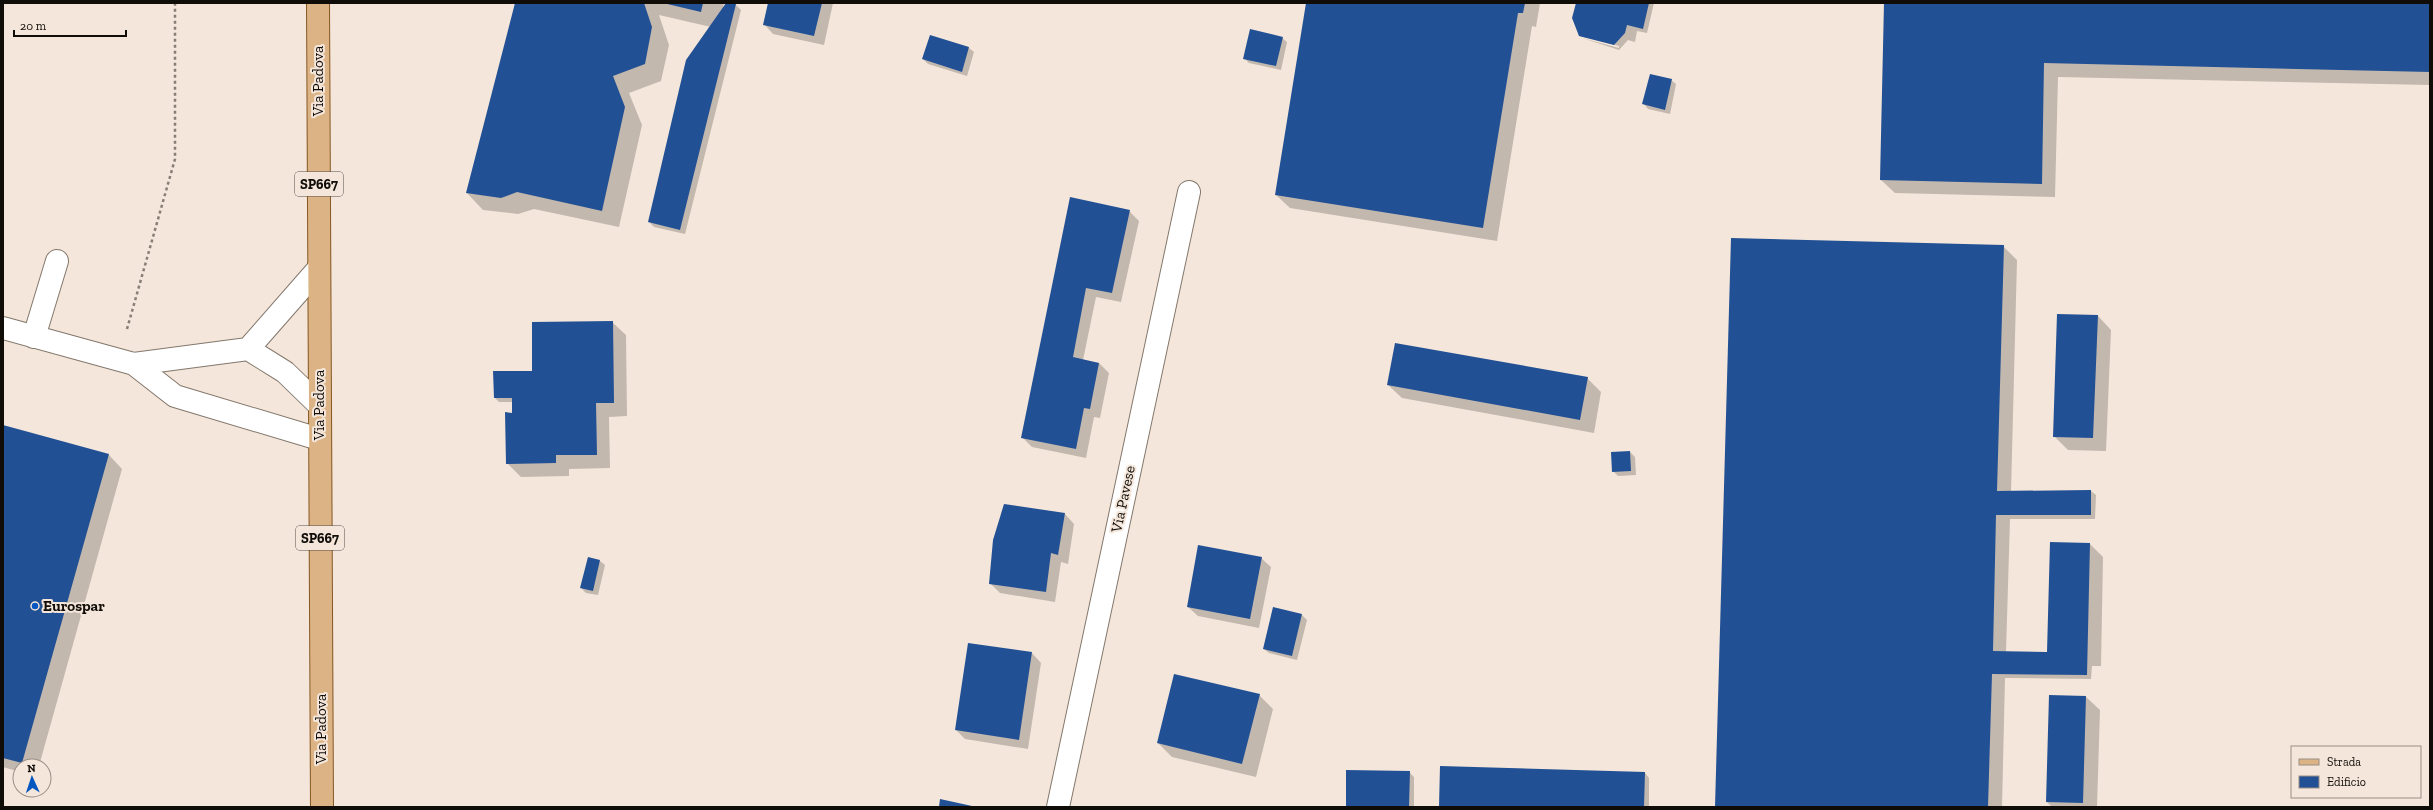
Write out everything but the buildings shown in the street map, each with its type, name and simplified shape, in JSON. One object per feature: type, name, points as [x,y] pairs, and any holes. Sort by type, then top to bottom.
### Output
[{"type":"main road","name":"Via Padova","points":[[318,3],[322,807]]},
{"type":"street","name":"Via Pavese","points":[[1058,807],[1189,192]]},
{"type":"street","points":[[34,337],[57,261]]},
{"type":"street","points":[[248,349],[319,268]]},
{"type":"street","points":[[3,328],[126,362],[175,396],[319,439]]},
{"type":"street","points":[[126,362],[248,349],[286,372],[319,405]]},
{"type":"path","points":[[126,362],[175,159],[175,3]]},
{"type":"place","name":"Eurospar","points":[[35,606]]}]
